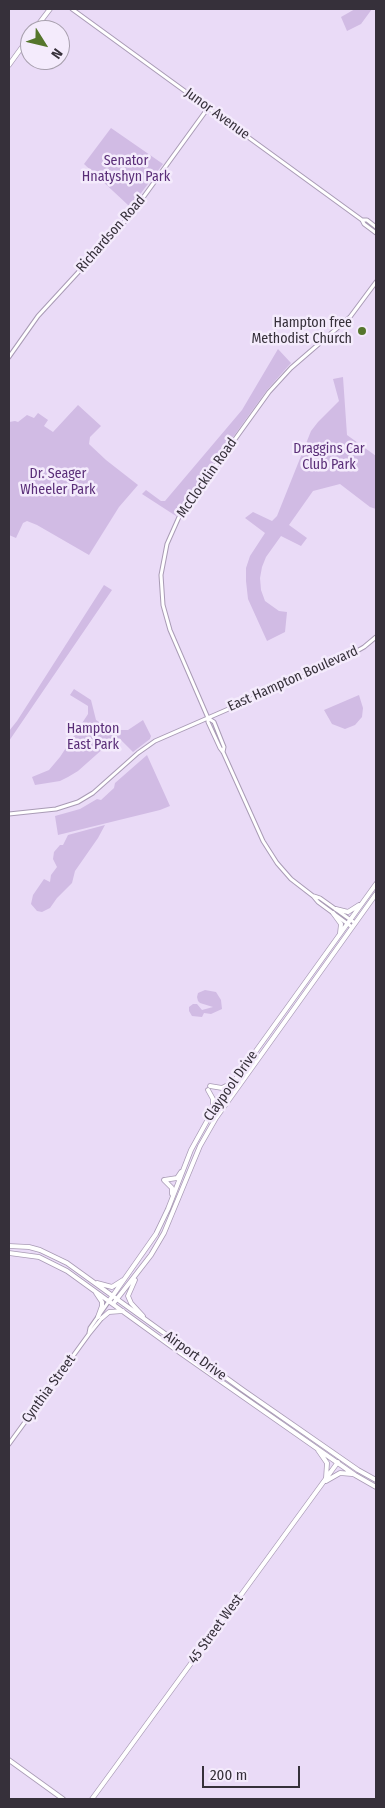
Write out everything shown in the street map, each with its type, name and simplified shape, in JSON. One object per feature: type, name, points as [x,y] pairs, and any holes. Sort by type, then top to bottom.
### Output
[{"type":"main road","points":[[42,20],[50,9]]},
{"type":"main road","points":[[9,65],[20,50]]},
{"type":"main road","name":"Claypool Drive","points":[[111,1303],[113,1296],[156,1234],[184,1168],[212,1112],[376,884]]},
{"type":"main road","name":"Claypool Drive","points":[[111,1303],[118,1299],[140,1271],[164,1233],[198,1151],[216,1118],[376,894]]},
{"type":"main road","points":[[334,911],[348,912],[365,900]]},
{"type":"main road","points":[[334,911],[341,924],[339,936]]},
{"type":"main road","points":[[212,1112],[213,1100],[209,1088],[222,1088],[232,1083]]},
{"type":"main road","points":[[172,1199],[172,1188],[164,1180],[177,1178],[184,1168]]},
{"type":"main road","name":"Airport Drive","points":[[9,1246],[29,1247],[47,1252],[67,1263],[341,1458],[376,1480]]},
{"type":"main road","name":"Airport Drive","points":[[9,1253],[32,1255],[46,1259],[67,1271],[354,1475],[376,1487]]},
{"type":"main road","points":[[93,1281],[112,1286],[120,1282],[132,1270]]},
{"type":"main road","points":[[140,1271],[128,1292],[128,1296],[131,1303],[152,1324]]},
{"type":"main road","points":[[89,1286],[102,1302],[100,1317]]},
{"type":"main road","points":[[100,1317],[109,1312],[123,1311]]},
{"type":"main road","points":[[316,1447],[327,1463],[324,1481]]},
{"type":"main road","name":"45 Street West","points":[[92,1799],[341,1458]]},
{"type":"main road","points":[[324,1481],[340,1473],[354,1475]]},
{"type":"main road","points":[[9,1760],[63,1799]]},
{"type":"street","name":"Junor Avenue","points":[[72,9],[362,220],[364,224],[376,233]]},
{"type":"street","name":"Richardson Road","points":[[9,357],[38,316],[130,217],[208,108]]},
{"type":"street","name":"Junor Avenue","points":[[362,220],[367,220],[376,227]]},
{"type":"street","name":"McClocklin Road","points":[[354,925],[318,902],[314,896],[292,879],[276,863],[268,851],[252,820],[223,752],[224,747],[214,722],[208,718],[170,630],[164,611],[161,575],[163,558],[170,536],[183,511],[274,386],[290,368],[344,323],[360,305],[376,282]]},
{"type":"street","name":"East Hampton Boulevard","points":[[208,718],[341,660],[364,647],[376,636]]},
{"type":"street","points":[[9,814],[50,810],[78,802],[99,788],[148,746],[159,739],[208,718]]},
{"type":"street","name":"Cynthia Street","points":[[9,1444],[89,1334],[90,1328],[111,1303]]},
{"type":"green space","points":[[355,9],[372,9],[361,24],[347,31],[341,17]]},
{"type":"green space","name":"Senator Hnatyshyn Park","points":[[111,128],[163,164],[132,205],[128,205],[84,164]]},
{"type":"green space","points":[[278,349],[291,363],[267,390],[176,516],[142,494],[146,490],[161,501],[165,501],[242,410]]},
{"type":"green space","name":"Draggins Car Club Park","points":[[343,377],[347,435],[376,456],[376,509],[370,507],[340,484],[313,491],[289,525],[307,538],[301,546],[281,536],[266,557],[262,567],[260,578],[261,590],[265,601],[279,611],[287,612],[285,632],[267,641],[248,599],[246,581],[246,568],[250,556],[265,533],[245,518],[253,512],[272,521],[277,516],[311,431],[339,401],[333,379]]},
{"type":"green space","name":"Dr. Seager Wheeler Park","points":[[78,405],[101,426],[90,437],[89,444],[138,485],[119,507],[89,555],[27,521],[23,523],[16,538],[9,535],[9,422],[18,422],[27,415],[34,418],[38,413],[48,420],[44,426],[53,432]]},
{"type":"green space","points":[[104,585],[112,590],[9,741],[9,731]]},
{"type":"green space","name":"Hampton East Park","points":[[74,689],[91,700],[96,720],[111,730],[128,730],[143,720],[151,736],[150,739],[133,752],[121,740],[114,739],[78,771],[68,777],[60,781],[35,785],[32,777],[49,770],[60,757],[88,714],[88,706],[70,695]]},
{"type":"green space","points":[[359,695],[363,708],[362,717],[355,725],[345,729],[332,724],[324,710]]},
{"type":"green space","points":[[147,755],[170,806],[58,835],[55,816],[80,809],[97,799],[101,800],[114,788],[115,783]]},
{"type":"green space","points":[[105,825],[75,871],[72,883],[50,908],[42,912],[37,911],[31,904],[33,895],[44,879],[50,882],[51,875],[57,867],[53,859],[54,852],[60,845],[63,845],[68,835]]},
{"type":"green space","points":[[205,990],[216,992],[221,1000],[222,1009],[211,1014],[204,1013],[202,1017],[192,1016],[189,1007],[193,1004],[197,1004],[202,1010],[213,1007],[198,1001],[198,993]]},
{"type":"place","name":"Hampton free Methodist Church","points":[[362,331]]}]
